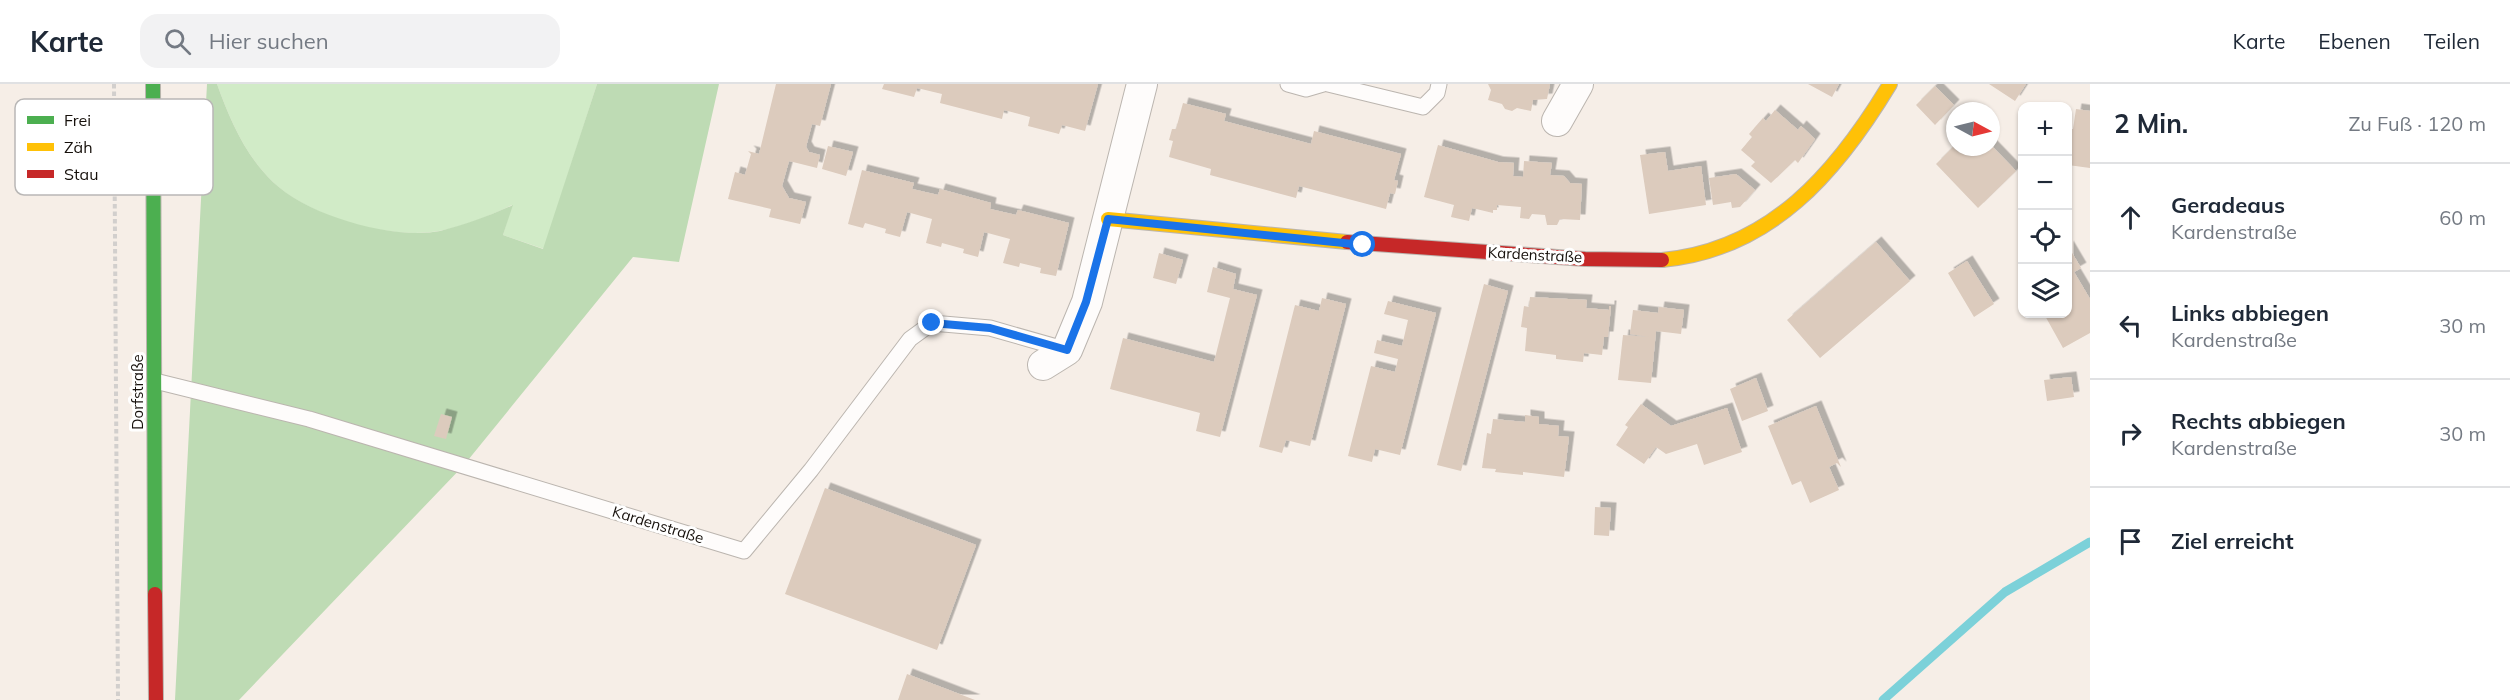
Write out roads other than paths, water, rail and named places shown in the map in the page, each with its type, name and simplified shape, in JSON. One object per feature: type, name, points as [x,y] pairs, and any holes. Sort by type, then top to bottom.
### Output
[{"type":"street","name":"Dorfstraße","points":[[153,84],[153,99]]},
{"type":"street","name":"Kardenstraße","points":[[1055,357],[1086,302],[1142,84]]},
{"type":"street","points":[[1557,121],[1578,84]]},
{"type":"street","name":"Kardenstraße","points":[[1108,219],[1363,245],[1631,260],[1706,254],[1753,233],[1788,210],[1827,174],[1866,125],[1890,84]]},
{"type":"street","name":"Dorfstraße","points":[[154,195],[156,700]]},
{"type":"lane","points":[[1288,84],[1307,86],[1323,84]]},
{"type":"lane","points":[[1328,84],[1423,107],[1437,93],[1439,84]]},
{"type":"lane","name":"Kardenstraße","points":[[155,381],[309,419],[744,551],[811,470],[910,339],[932,323],[990,328],[1055,357]]},
{"type":"waterway","points":[[1883,700],[2005,592],[2090,542]]}]
